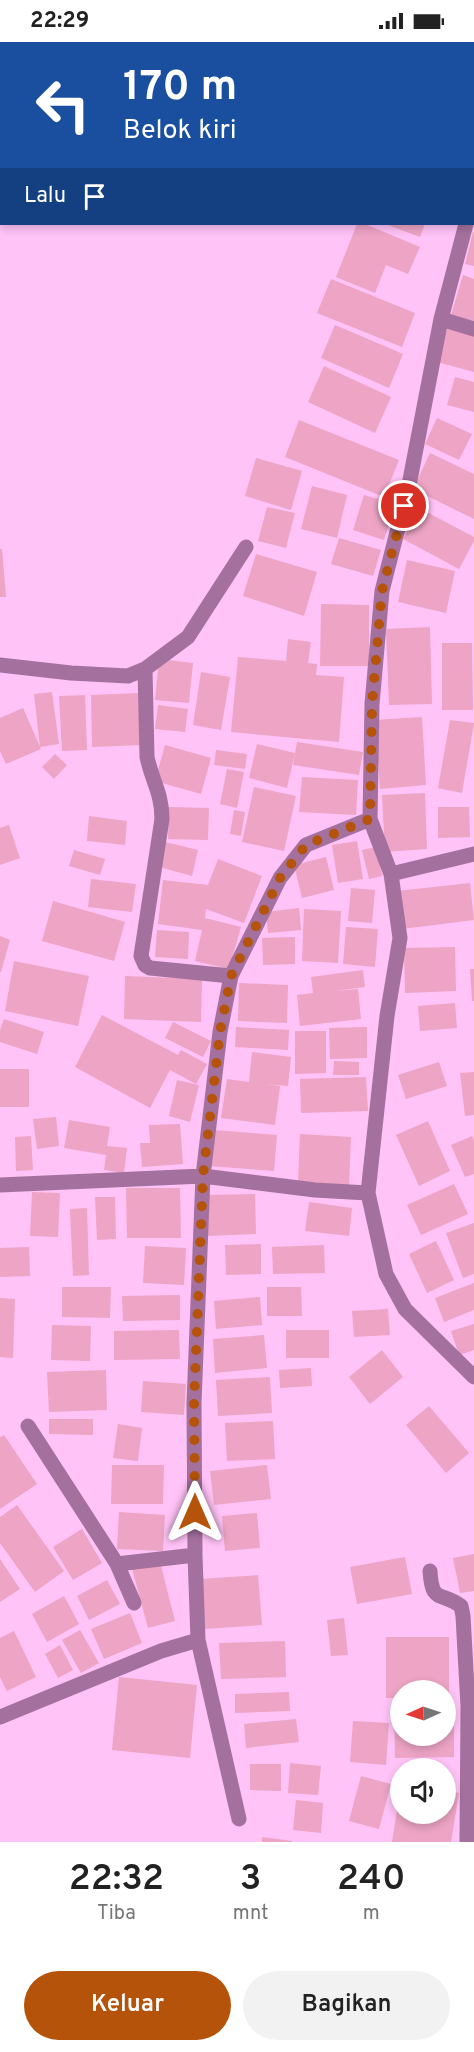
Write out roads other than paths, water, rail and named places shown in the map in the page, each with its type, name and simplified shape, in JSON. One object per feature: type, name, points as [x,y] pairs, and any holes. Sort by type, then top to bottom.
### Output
[{"type":"street","points":[[466,225],[441,319],[409,485],[382,591],[372,704],[370,819],[391,874],[400,938],[387,1017],[368,1193],[387,1274],[405,1309],[474,1377]]},
{"type":"street","points":[[441,319],[474,328]]},
{"type":"street","points":[[0,665],[71,673],[128,676],[145,669],[188,637],[246,547]]},
{"type":"street","points":[[145,669],[147,757],[150,771],[159,790],[162,811],[141,956],[150,968],[231,976]]},
{"type":"street","points":[[239,1819],[198,1640],[195,1555],[194,1403],[203,1176],[220,1032],[231,976],[280,878],[306,845],[370,819]]},
{"type":"street","points":[[391,874],[474,854]]},
{"type":"street","points":[[0,1185],[203,1176],[315,1190],[368,1193]]},
{"type":"street","points":[[28,1426],[117,1564],[134,1603]]},
{"type":"street","points":[[117,1564],[195,1555]]},
{"type":"street","points":[[430,1571],[430,1585],[433,1592],[461,1606],[471,1708],[466,1842]]},
{"type":"street","points":[[0,1717],[161,1651],[198,1640]]}]
